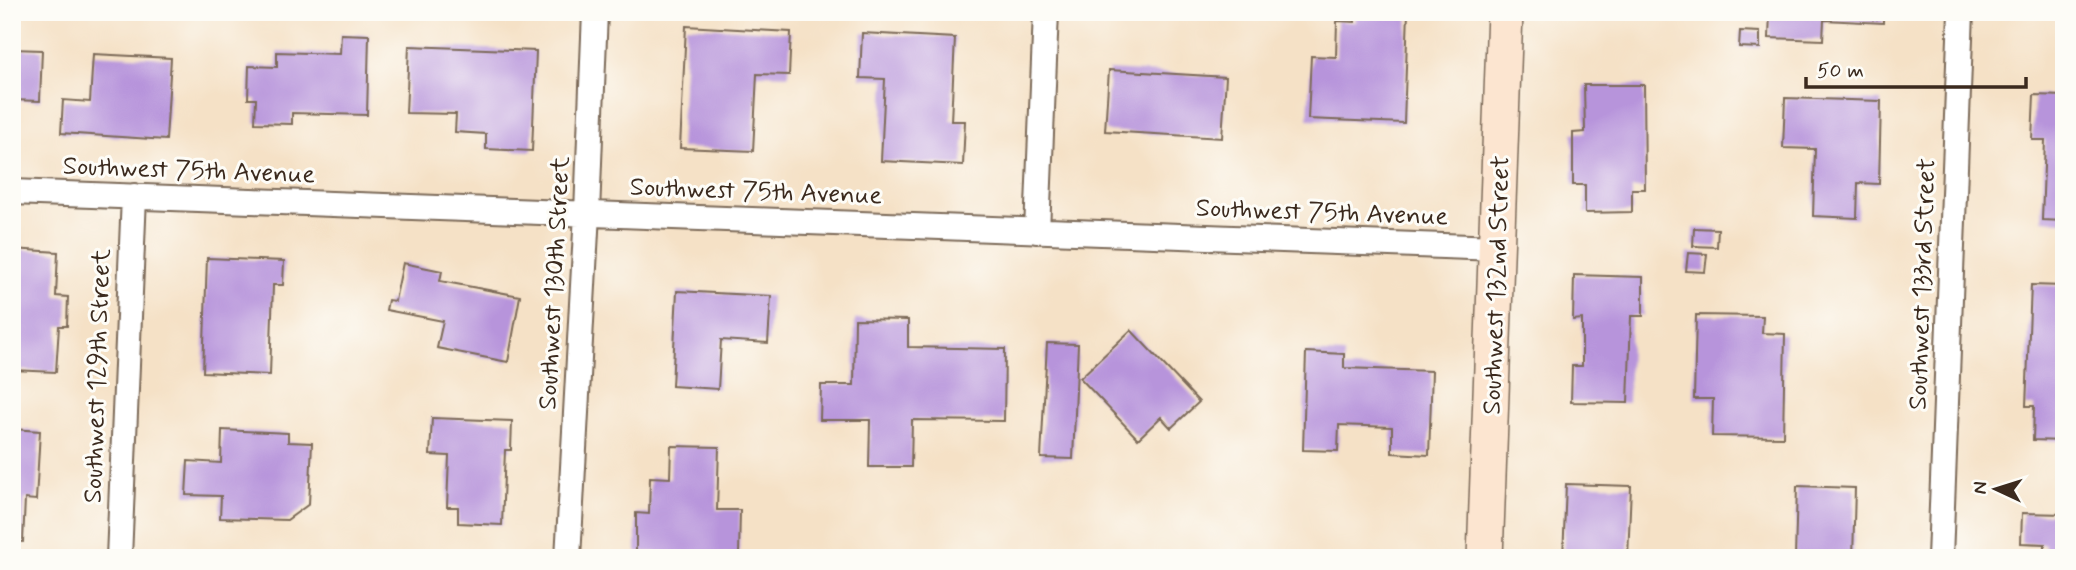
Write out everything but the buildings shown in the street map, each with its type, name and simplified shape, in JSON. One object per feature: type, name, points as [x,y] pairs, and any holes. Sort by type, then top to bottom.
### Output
[{"type":"street","name":"Southwest 130th Street","points":[[568,558],[595,12]]},
{"type":"street","points":[[1037,231],[1046,12]]},
{"type":"street","name":"Southwest 132nd Street","points":[[1485,558],[1505,12]]},
{"type":"street","name":"Southwest 133rd Street","points":[[1940,558],[1961,12]]},
{"type":"street","name":"Southwest 75th Avenue","points":[[12,192],[1497,248]]},
{"type":"street","name":"Southwest 129th Street","points":[[119,558],[134,196]]}]
